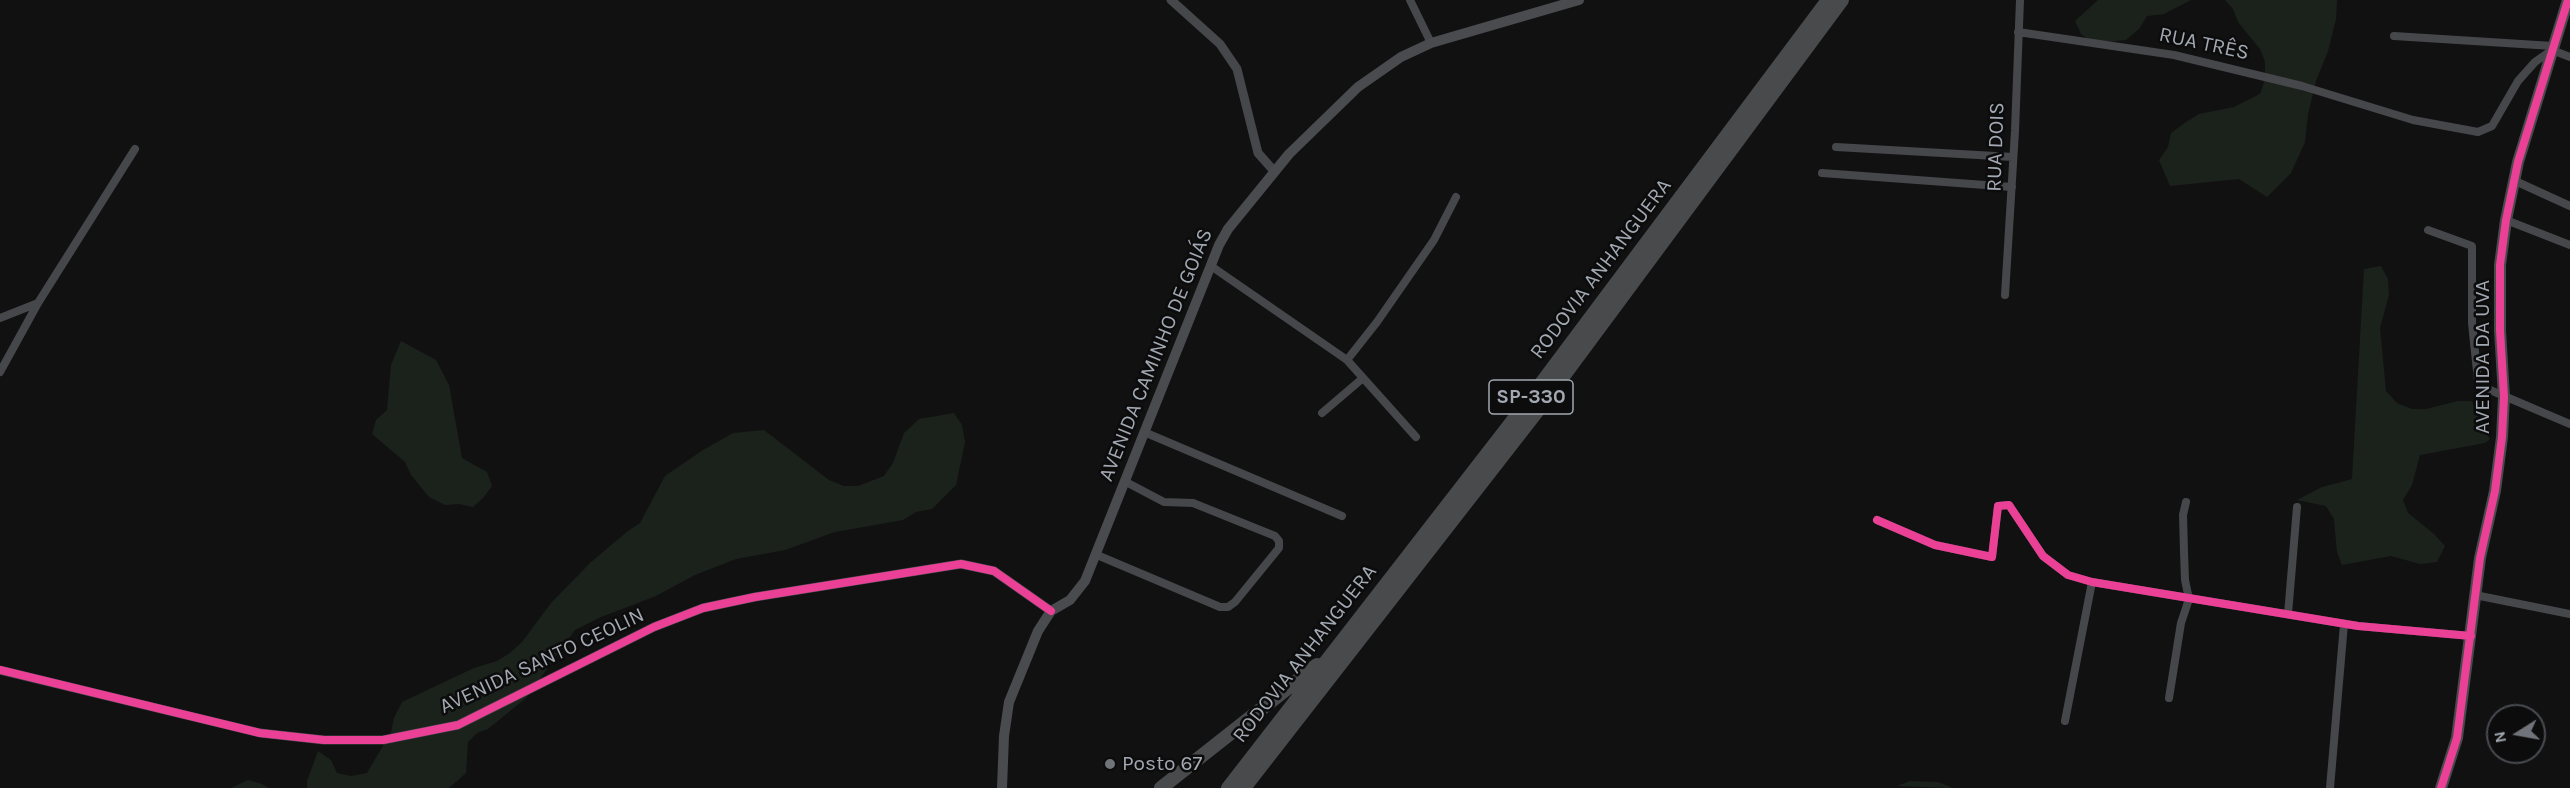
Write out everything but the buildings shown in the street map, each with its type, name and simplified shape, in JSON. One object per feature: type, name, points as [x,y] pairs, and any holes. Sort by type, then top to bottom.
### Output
[{"type":"highway","name":"RODOVIA ANHANGUERA","points":[[1228,788],[1528,401],[1828,0]]},
{"type":"highway","name":"RODOVIA ANHANGUERA","points":[[1244,788],[1539,409],[1842,0]]},
{"type":"highway","points":[[1161,788],[1333,653]]},
{"type":"main road","name":"AVENIDA CAMINHO DE GOIÁS","points":[[1002,788],[1004,736],[1009,702],[1038,631],[1051,611],[1070,600],[1085,581],[1228,228],[1274,171],[1358,87],[1401,57],[1431,44],[1579,0]]},
{"type":"main road","name":"AVENIDA DA UVA","points":[[2441,788],[2457,738],[2475,595],[2495,490],[2504,397],[2500,330],[2500,265],[2506,220],[2513,180],[2568,0]]},
{"type":"street","points":[[1171,0],[1220,44],[1237,69],[1258,153],[1274,171]]},
{"type":"street","points":[[1410,0],[1431,44]]},
{"type":"street","name":"RUA DOIS","points":[[2005,295],[2020,0]]},
{"type":"street","name":"RUA TRÊS","points":[[2018,32],[2184,57],[2302,86],[2413,120],[2478,132],[2492,126],[2518,81],[2535,62],[2553,48]]},
{"type":"street","points":[[2394,36],[2553,48],[2570,57]]},
{"type":"street","points":[[1836,147],[2013,157]]},
{"type":"street","points":[[0,372],[38,303],[135,150]]},
{"type":"street","points":[[1822,174],[2012,187]]},
{"type":"street","points":[[2513,180],[2570,206]]},
{"type":"street","points":[[1347,360],[1377,322],[1434,240],[1456,197]]},
{"type":"street","points":[[2506,220],[2570,245]]},
{"type":"street","points":[[2428,230],[2472,246],[2472,323],[2478,381],[2483,387],[2504,397],[2570,424]]},
{"type":"street","points":[[1211,266],[1347,360],[1416,437]]},
{"type":"street","points":[[0,318],[38,303]]},
{"type":"street","points":[[1322,413],[1363,378]]},
{"type":"street","points":[[1144,432],[1342,516]]},
{"type":"street","points":[[1097,555],[1220,607],[1228,607],[1235,602],[1279,548],[1279,541],[1275,536],[1193,503],[1164,502],[1126,482]]},
{"type":"street","points":[[2169,698],[2181,623],[2190,599],[2185,580],[2183,515],[2186,502]]},
{"type":"street","points":[[1877,519],[1935,545],[1992,558],[1998,506],[2009,505],[2043,556],[2068,575],[2092,582],[2344,624],[2471,636]]},
{"type":"street","points":[[2289,614],[2296,507]]},
{"type":"street","name":"AVENIDA SANTO CEOLIN","points":[[0,670],[260,733],[324,740],[382,740],[458,725],[654,627],[703,608],[755,597],[961,564],[994,571],[1051,611]]},
{"type":"street","points":[[2065,721],[2092,582]]},
{"type":"street","points":[[2475,595],[2570,614]]},
{"type":"street","points":[[2330,788],[2344,624]]},
{"type":"shaded area","points":[[2098,0],[2191,0],[2164,14],[2147,16],[2139,29],[2126,40],[2093,43],[2081,34],[2075,21]]},
{"type":"shaded area","points":[[2225,0],[2337,0],[2336,19],[2328,51],[2316,81],[2308,114],[2305,142],[2291,173],[2267,197],[2239,179],[2170,186],[2159,160],[2168,147],[2171,133],[2186,122],[2199,114],[2234,107],[2260,94],[2265,79],[2265,62],[2260,49],[2238,22],[2233,9]]},
{"type":"shaded area","points":[[2381,266],[2388,279],[2389,295],[2380,328],[2386,391],[2397,403],[2412,409],[2426,409],[2458,401],[2472,401],[2482,427],[2490,439],[2485,443],[2420,455],[2412,485],[2403,500],[2408,513],[2445,546],[2437,562],[2420,564],[2391,556],[2342,565],[2337,552],[2334,519],[2326,506],[2297,500],[2322,487],[2352,479],[2364,269]]},
{"type":"shaded area","points":[[401,341],[436,360],[449,385],[462,458],[487,472],[492,486],[473,507],[459,504],[445,505],[429,497],[411,475],[405,462],[372,434],[376,420],[387,410],[391,365]]},
{"type":"shaded area","points":[[954,413],[962,425],[965,442],[956,485],[932,509],[916,512],[903,520],[835,532],[785,550],[736,559],[695,575],[656,596],[601,617],[575,630],[526,698],[468,742],[466,773],[449,788],[307,788],[307,781],[318,751],[331,760],[337,773],[351,776],[367,773],[391,732],[394,718],[402,702],[474,668],[497,661],[510,653],[522,642],[551,603],[591,562],[640,523],[665,476],[703,450],[733,433],[764,430],[829,480],[844,486],[858,486],[884,476],[893,463],[904,433],[919,419]]},
{"type":"shaded area","points":[[248,780],[262,784],[269,788],[231,788]]},
{"type":"shaded area","points":[[1910,781],[1938,782],[1953,788],[1897,786]]},
{"type":"cycle path","points":[[2441,788],[2457,738],[2480,558],[2495,491],[2502,437],[2504,397],[2500,330],[2500,265],[2506,220],[2518,162],[2568,0]]},
{"type":"cycle path","points":[[1877,520],[1935,545],[1992,557],[1998,506],[2009,505],[2043,556],[2068,575],[2092,582],[2358,626],[2471,636]]},
{"type":"cycle path","points":[[0,670],[260,733],[324,740],[383,740],[458,725],[654,627],[703,608],[755,597],[961,564],[994,571],[1051,611]]},
{"type":"place","name":"Posto 67","points":[[1110,764]]}]
